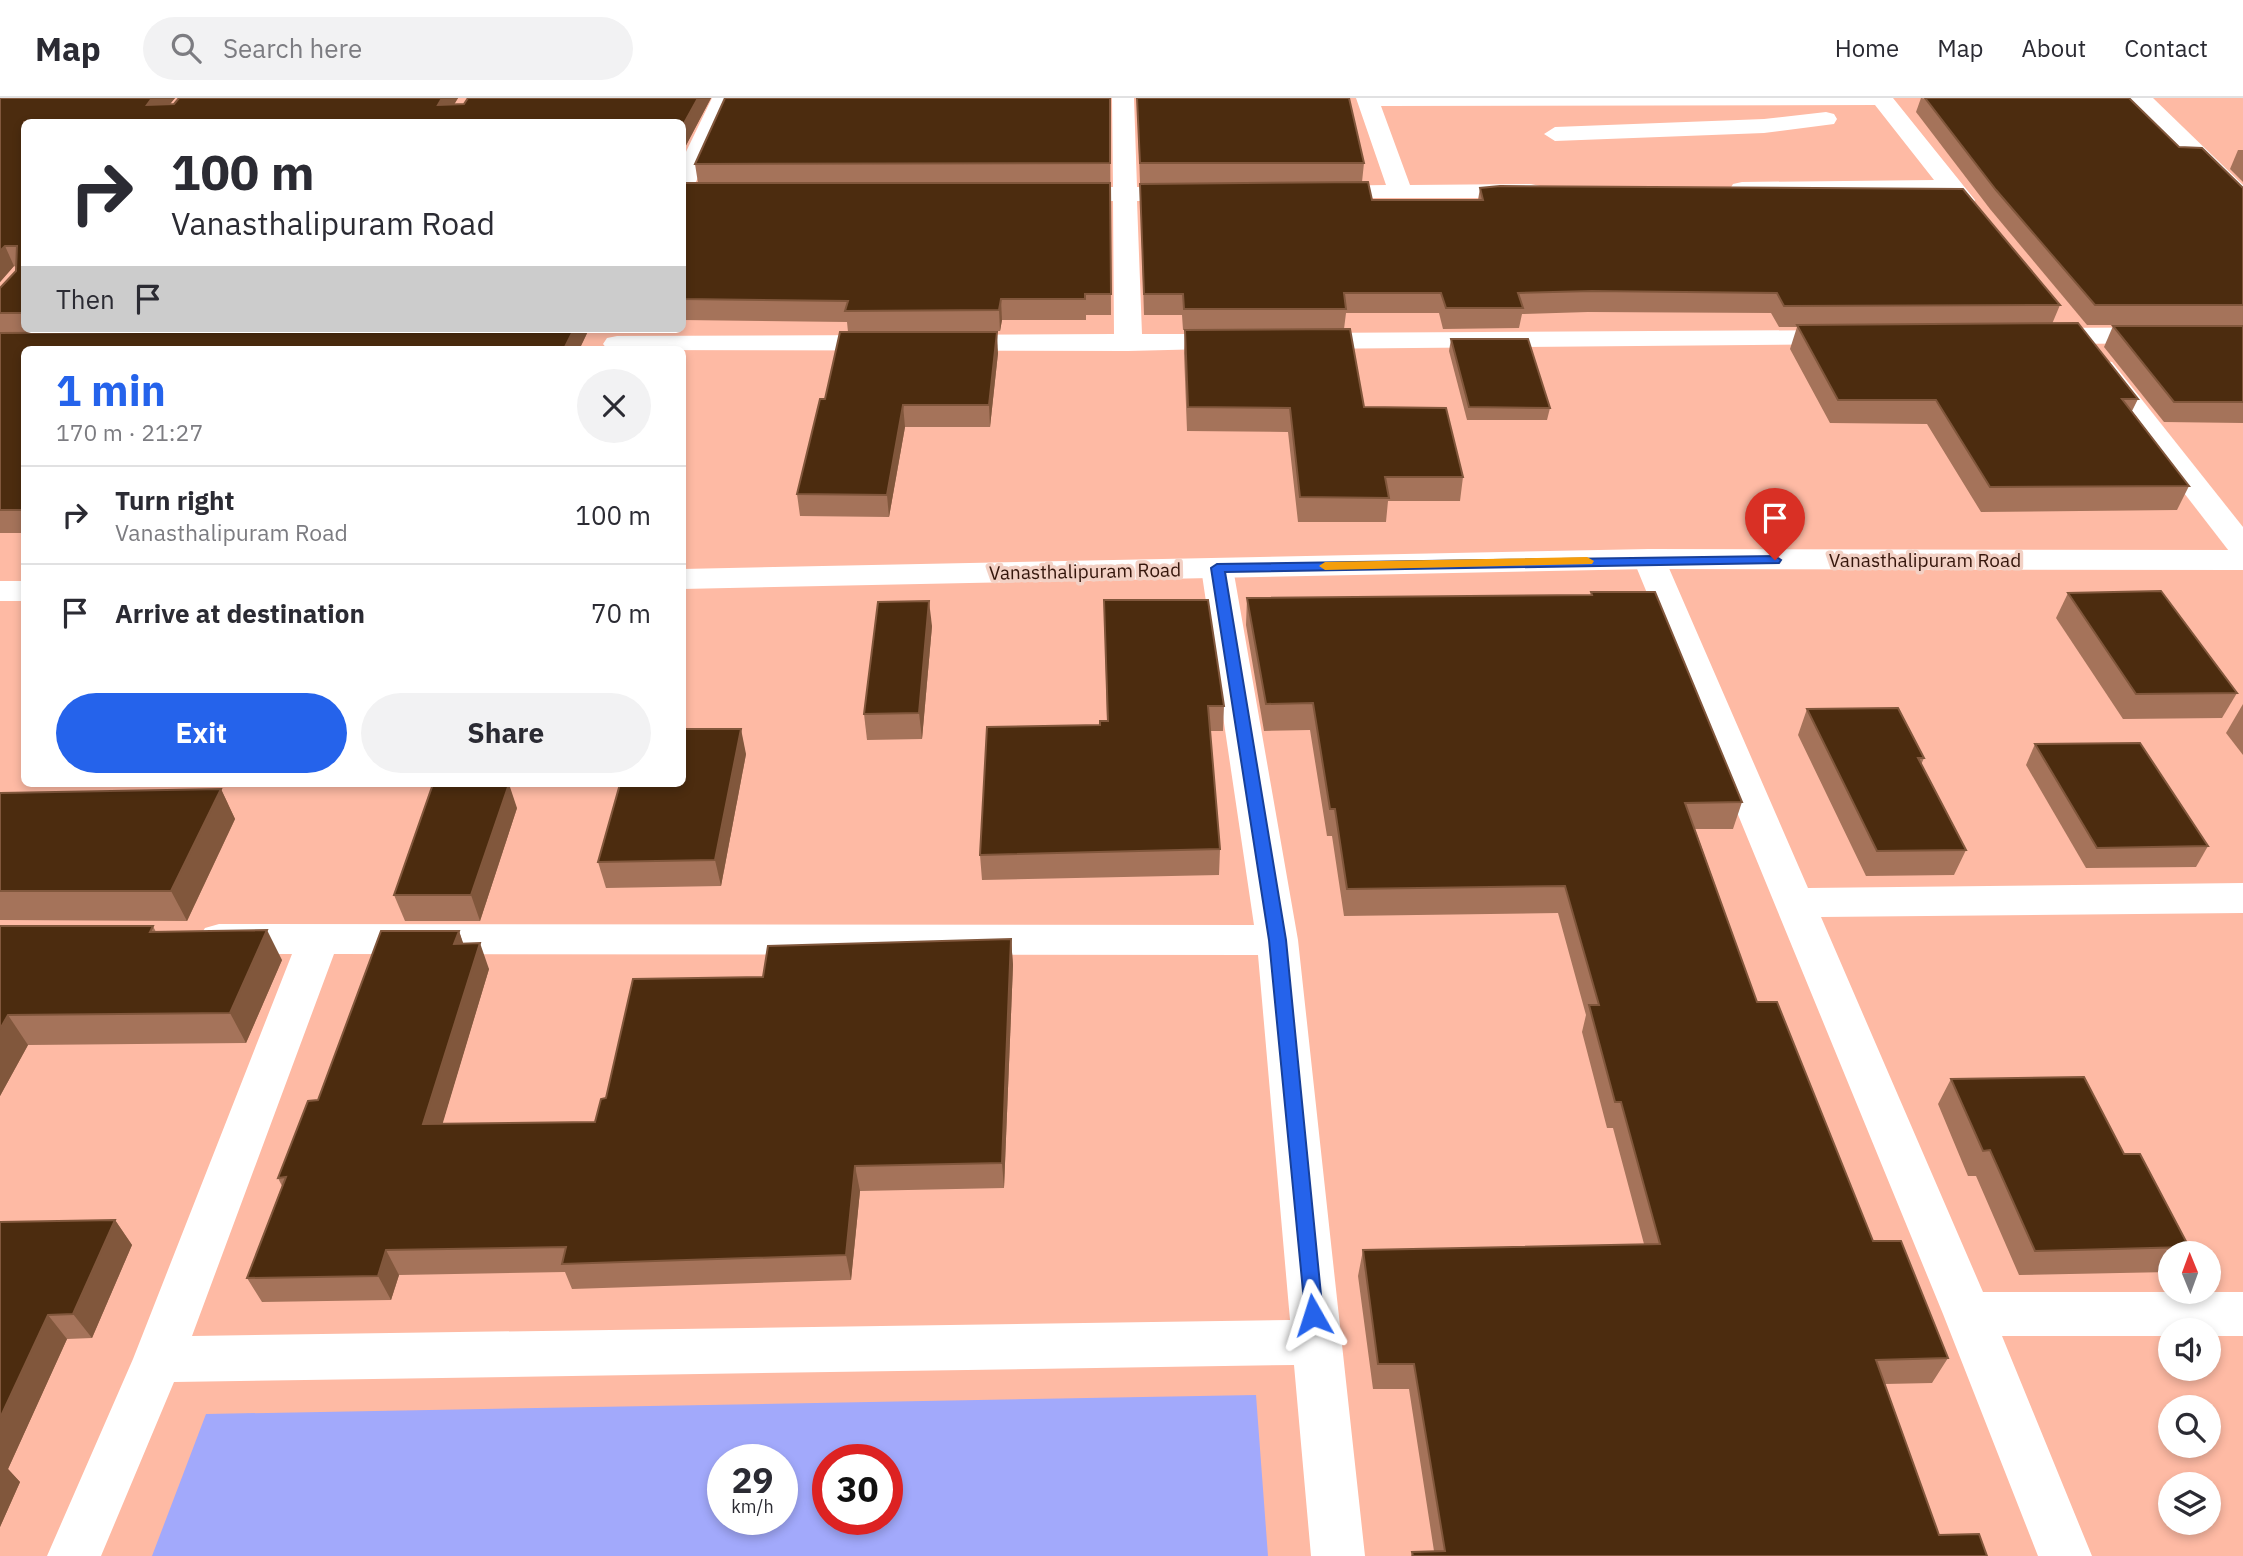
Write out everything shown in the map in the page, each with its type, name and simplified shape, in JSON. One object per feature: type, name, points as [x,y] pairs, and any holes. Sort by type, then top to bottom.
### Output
[{"type":"street","points":[[686,177],[723,98]]},
{"type":"street","points":[[1123,98],[1128,342]]},
{"type":"street","points":[[1401,193],[1367,98],[1886,103]]},
{"type":"street","points":[[2140,98],[2243,198]]},
{"type":"street","points":[[1555,134],[1764,127],[1848,115],[1886,103]]},
{"type":"street","points":[[1886,103],[1979,219]]},
{"type":"street","points":[[2198,155],[2232,155]]},
{"type":"street","points":[[1717,189],[1952,187]]},
{"type":"street","points":[[1291,193],[1552,191]]},
{"type":"street","points":[[686,194],[710,194]]},
{"type":"street","points":[[1041,194],[1221,194]]},
{"type":"street","points":[[2060,314],[2243,548]]},
{"type":"street","points":[[2011,337],[2243,335]]},
{"type":"street","points":[[618,341],[1273,342],[1877,338]]},
{"type":"street","points":[[1649,559],[1792,903],[1968,1314],[2065,1556]]},
{"type":"street","name":"Vanasthalipuram Road","points":[[686,579],[1649,559],[2243,560]]},
{"type":"street","points":[[1217,568],[1277,940],[1338,1556]]},
{"type":"street","points":[[0,591],[21,591]]},
{"type":"street","points":[[1792,903],[2243,898]]},
{"type":"street","points":[[180,939],[1277,940]]},
{"type":"street","points":[[74,1556],[158,1359],[319,939]]},
{"type":"street","points":[[1968,1314],[2243,1314]]},
{"type":"street","points":[[158,1359],[1315,1342]]},
{"type":"shaded area","points":[[1256,1395],[1268,1556],[152,1556],[206,1414]]},
{"type":"building","points":[[0,98],[152,98],[147,105],[174,104],[179,98],[442,98],[438,105],[464,104],[468,98],[698,98],[686,120],[21,119],[21,313],[0,313],[0,288],[16,271],[17,246],[5,246],[0,251]]},
{"type":"building","points":[[725,98],[1110,98],[1110,163],[695,164]]},
{"type":"building","points":[[1137,98],[1349,98],[1364,163],[1140,163]]},
{"type":"building","points":[[1925,98],[2129,98],[2179,147],[2202,148],[2243,188],[2243,305],[2095,305],[1996,190]]},
{"type":"building","points":[[1368,182],[1372,200],[1483,200],[1480,188],[1500,186],[1963,189],[2060,305],[1784,306],[1777,293],[1592,291],[1518,293],[1523,308],[1446,308],[1441,293],[1344,293],[1346,309],[1184,309],[1183,294],[1144,294],[1140,184]]},
{"type":"building","points":[[686,183],[1110,183],[1111,294],[1085,294],[1085,299],[1001,299],[999,310],[845,311],[848,301],[686,299]]},
{"type":"building","points":[[2078,323],[2138,399],[2122,399],[2189,486],[1990,487],[1936,400],[1838,400],[1797,325]]},
{"type":"building","points":[[2113,326],[2243,326],[2243,402],[2174,402]]},
{"type":"building","points":[[1350,329],[1364,407],[1446,408],[1463,477],[1385,477],[1389,498],[1300,497],[1290,408],[1188,407],[1185,330]]},
{"type":"building","points":[[840,332],[997,332],[989,405],[903,405],[887,495],[797,494],[820,399],[825,399]]},
{"type":"building","points":[[0,333],[572,333],[566,346],[21,346],[21,510],[0,510]]},
{"type":"building","points":[[1451,339],[1528,339],[1550,408],[1469,407]]},
{"type":"building","points":[[2161,591],[2237,693],[2136,694],[2068,593]]},
{"type":"building","points":[[1591,592],[1655,592],[1742,802],[1685,803],[1757,1002],[1777,1002],[1873,1241],[1901,1241],[1948,1358],[1876,1360],[1939,1535],[1979,1534],[1987,1556],[1413,1556],[1412,1552],[1445,1551],[1414,1364],[1378,1364],[1363,1250],[1660,1244],[1621,1102],[1615,1102],[1589,1005],[1599,1005],[1565,886],[1347,889],[1335,809],[1330,809],[1313,703],[1266,704],[1247,598],[1592,595]]},
{"type":"building","points":[[1104,600],[1208,600],[1224,706],[1208,706],[1220,849],[980,855],[987,727],[1100,725],[1100,721],[1108,721]]},
{"type":"building","points":[[929,601],[919,713],[864,714],[878,602]]},
{"type":"building","points":[[1898,708],[1924,758],[1918,758],[1966,850],[1877,851],[1807,709]]},
{"type":"building","points":[[686,729],[741,729],[715,860],[598,862],[619,787],[686,787]]},
{"type":"building","points":[[2140,743],[2208,846],[2097,848],[2035,744]]},
{"type":"building","points":[[432,787],[508,787],[471,895],[394,895]]},
{"type":"building","points":[[221,789],[171,891],[0,891],[0,793]]},
{"type":"building","points":[[0,926],[153,926],[150,932],[267,930],[230,1013],[8,1015],[0,1029]]},
{"type":"building","points":[[381,931],[459,931],[454,944],[480,943],[423,1124],[595,1122],[601,1099],[606,1098],[633,979],[763,977],[768,946],[1011,939],[1002,1163],[855,1166],[846,1255],[562,1264],[566,1247],[386,1250],[378,1276],[247,1278],[286,1177],[278,1178],[308,1101],[318,1100]]},
{"type":"building","points":[[2084,1077],[2124,1154],[2140,1154],[2186,1241],[2158,1241],[2158,1248],[2035,1251],[1990,1150],[1983,1151],[1951,1079]]},
{"type":"building","points":[[115,1220],[73,1314],[48,1315],[0,1418],[0,1222]]},
{"type":"slow traffic","points":[[1325,566],[1587,561]]},
{"type":"route","points":[[1313,1315],[1277,940],[1217,568],[1649,559],[1775,560]]}]
